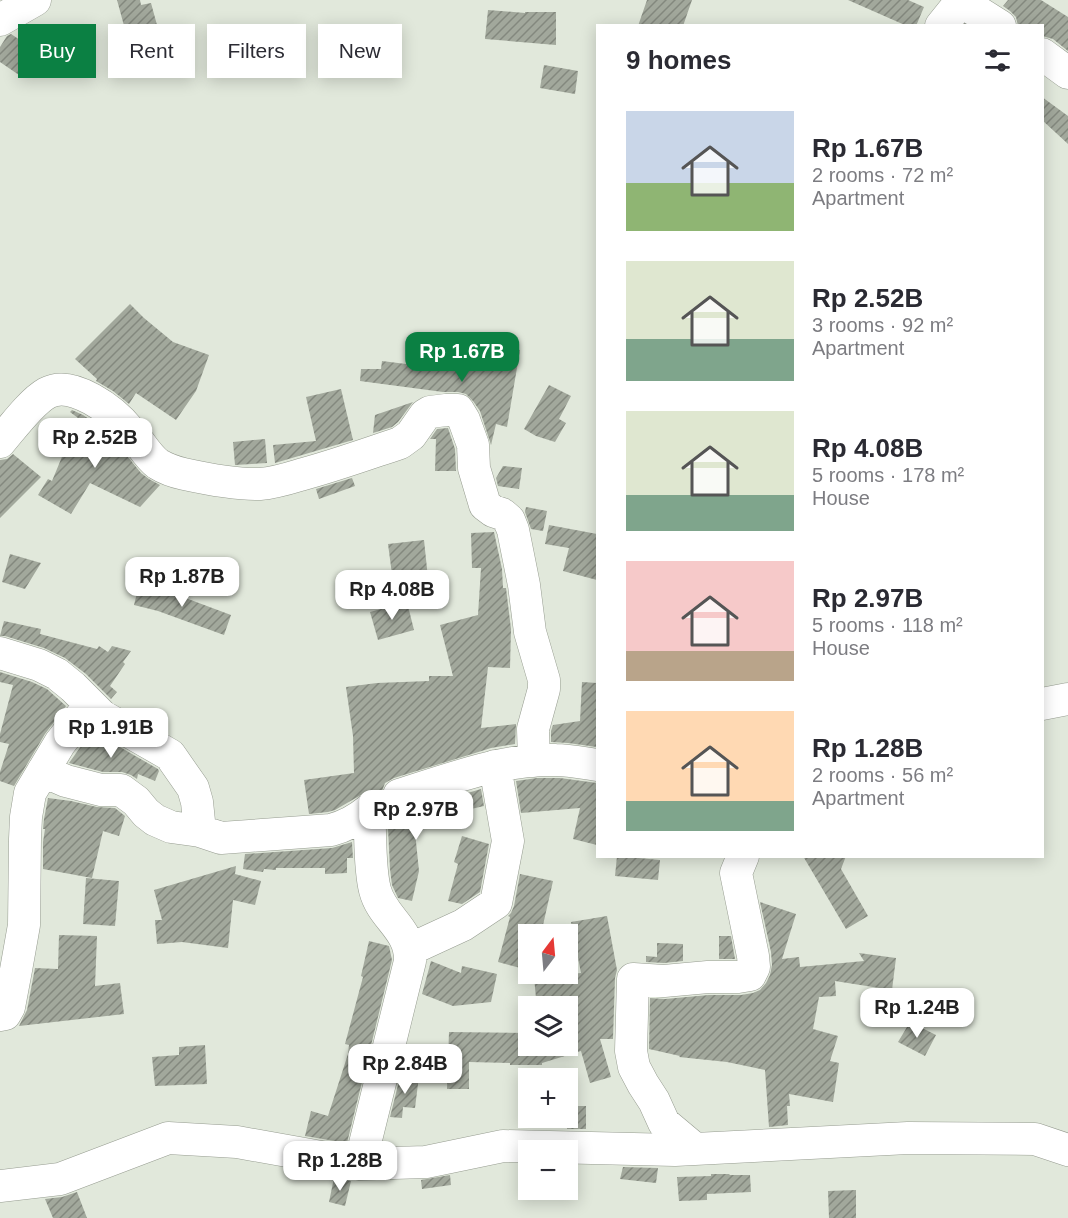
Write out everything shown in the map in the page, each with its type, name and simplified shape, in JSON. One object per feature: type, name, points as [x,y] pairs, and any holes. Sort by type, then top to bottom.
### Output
[{"type":"street","points":[[0,20],[35,0]]},
{"type":"street","points":[[943,24],[962,1],[997,24]]},
{"type":"street","points":[[1044,55],[1068,73]]},
{"type":"street","points":[[0,442],[38,399],[49,392],[65,389],[82,394],[104,407],[128,428],[157,463],[167,469],[234,483],[260,484],[311,472],[400,443],[411,435],[425,415],[430,412],[458,410],[464,420],[472,445],[474,468],[485,506],[509,520],[513,530],[524,585],[530,632],[544,680],[544,689],[533,729],[534,761]]},
{"type":"street","points":[[0,653],[39,665],[57,674],[102,716],[170,755],[193,788],[200,831]]},
{"type":"street","points":[[1044,704],[1068,699]]},
{"type":"street","points":[[0,1016],[5,1014],[9,1007],[24,925],[26,817],[30,793],[60,743],[90,705]]},
{"type":"street","points":[[399,795],[495,766],[556,760],[596,765]]},
{"type":"street","points":[[411,949],[463,926],[496,903],[508,841],[495,766]]},
{"type":"street","points":[[43,771],[66,781],[101,790],[121,790],[155,820],[171,827],[200,831],[221,838],[331,830],[343,827],[369,810],[375,891],[381,905],[405,936],[411,949],[360,1164]]},
{"type":"street","points":[[695,1149],[664,1123],[634,1067],[631,1051],[633,979],[664,981],[750,975],[754,968],[753,956],[736,873],[742,858]]},
{"type":"street","points":[[0,1186],[60,1179],[168,1138],[237,1142],[360,1164],[426,1162],[503,1146],[675,1150],[908,1138],[1035,1139],[1068,1150]]},
{"type":"building","points":[[117,0],[140,0],[141,5],[151,3],[157,24],[124,24]]},
{"type":"building","points":[[647,0],[692,0],[684,24],[639,24]]},
{"type":"building","points":[[848,0],[908,0],[924,7],[917,24],[902,24]]},
{"type":"building","points":[[1008,0],[1041,0],[1068,17],[1068,51],[1053,39],[1044,37],[1044,24],[1018,24],[1016,17],[1003,6]]},
{"type":"building","points":[[488,10],[525,13],[556,12],[556,45],[485,39]]},
{"type":"building","points":[[11,34],[18,39],[18,74],[0,62],[0,47]]},
{"type":"building","points":[[544,65],[578,71],[575,94],[540,88]]},
{"type":"building","points":[[1044,98],[1068,116],[1068,144],[1044,122]]},
{"type":"building","points":[[130,304],[173,342],[209,355],[196,391],[176,420],[136,393],[129,404],[96,381],[97,379],[75,359]]},
{"type":"building","points":[[492,345],[520,350],[507,427],[496,424],[491,445],[480,411],[473,401],[466,394],[360,381],[361,369],[381,369],[382,361],[414,365],[414,369],[475,370],[475,368],[487,370]]},
{"type":"building","points":[[549,385],[571,396],[559,419],[566,423],[555,442],[536,436],[524,429]]},
{"type":"building","points":[[341,389],[353,440],[275,463],[273,445],[316,441],[306,397]]},
{"type":"building","points":[[413,402],[392,427],[373,433],[375,415]]},
{"type":"building","points":[[72,410],[102,428],[141,473],[160,485],[140,507],[90,483],[71,514],[38,495],[48,479],[52,481],[78,418],[70,412]]},
{"type":"building","points":[[448,428],[455,449],[456,471],[435,471],[436,439],[430,439],[437,429]]},
{"type":"building","points":[[265,439],[267,463],[235,465],[233,442]]},
{"type":"building","points":[[13,454],[41,477],[0,518],[0,460],[7,459]]},
{"type":"building","points":[[503,466],[522,468],[519,489],[498,486],[496,478]]},
{"type":"building","points":[[352,478],[355,486],[319,499],[316,489]]},
{"type":"building","points":[[526,507],[547,511],[543,531],[531,529],[525,512]]},
{"type":"building","points":[[549,525],[596,534],[596,580],[563,571],[569,548],[545,544]]},
{"type":"building","points":[[494,532],[502,569],[503,588],[506,588],[511,629],[510,668],[488,667],[481,728],[516,724],[515,744],[491,748],[394,778],[385,783],[382,798],[375,793],[366,792],[335,810],[309,814],[304,780],[354,773],[353,736],[346,687],[429,681],[429,676],[453,676],[440,625],[478,615],[481,568],[472,568],[471,533]]},
{"type":"building","points":[[424,540],[428,578],[393,582],[388,544]]},
{"type":"building","points":[[10,554],[41,563],[25,589],[2,582]]},
{"type":"building","points":[[140,581],[231,615],[224,635],[158,611],[134,605]]},
{"type":"building","points":[[407,602],[414,630],[378,640],[370,612]]},
{"type":"building","points":[[4,621],[41,629],[40,634],[97,649],[99,646],[108,652],[112,646],[131,651],[110,686],[117,692],[111,699],[86,674],[65,658],[44,648],[0,636]]},
{"type":"building","points":[[0,672],[47,689],[66,706],[45,734],[14,786],[0,781],[0,772],[9,744],[0,742],[0,734],[13,685],[0,682]]},
{"type":"building","points":[[582,682],[596,683],[596,747],[551,742],[553,725],[580,721]]},
{"type":"building","points":[[92,731],[158,769],[155,781],[138,774],[137,779],[122,772],[103,772],[69,763]]},
{"type":"building","points":[[560,778],[596,783],[596,845],[573,839],[580,808],[521,813],[516,781]]},
{"type":"building","points":[[481,789],[484,806],[471,809],[472,805],[414,816],[414,821],[412,821],[414,822],[419,871],[412,901],[398,898],[392,885],[390,869],[387,808],[395,812],[404,812]]},
{"type":"building","points":[[48,798],[115,808],[125,816],[119,836],[103,831],[92,878],[43,869],[45,829],[43,829]]},
{"type":"building","points":[[462,836],[489,844],[480,892],[462,904],[448,901],[458,864],[454,862]]},
{"type":"building","points":[[352,842],[353,858],[347,858],[347,873],[325,874],[325,868],[276,868],[276,870],[264,869],[263,872],[243,869],[245,854],[332,848]]},
{"type":"building","points":[[617,858],[660,860],[658,880],[615,876]]},
{"type":"building","points":[[804,858],[845,858],[841,869],[868,916],[846,929]]},
{"type":"building","points":[[236,866],[235,874],[261,881],[255,905],[233,900],[228,948],[182,942],[157,944],[155,920],[162,920],[154,890]]},
{"type":"building","points":[[520,874],[553,881],[543,924],[518,924],[518,967],[498,962],[510,917],[508,916],[514,906]]},
{"type":"building","points":[[86,878],[119,881],[115,926],[83,924]]},
{"type":"building","points":[[760,902],[796,914],[782,959],[799,957],[800,967],[864,961],[859,953],[896,958],[892,990],[835,981],[836,996],[819,997],[813,1029],[838,1036],[830,1061],[839,1063],[833,1102],[789,1094],[788,1125],[769,1127],[765,1070],[727,1062],[679,1057],[649,1049],[650,998],[741,995],[760,990],[766,983],[772,965]]},
{"type":"building","points":[[607,916],[617,970],[613,1039],[600,1039],[611,1077],[590,1083],[581,1051],[578,1052],[578,996],[536,996],[535,984],[578,984],[578,973],[581,973],[578,958],[578,924],[571,924],[571,922]]},
{"type":"building","points":[[59,935],[97,936],[95,986],[120,983],[124,1014],[19,1026],[27,1010],[35,968],[58,969]]},
{"type":"building","points":[[719,936],[731,936],[735,959],[719,959]]},
{"type":"building","points":[[369,941],[389,946],[392,960],[347,1143],[305,1136],[311,1111],[328,1116],[348,1054],[349,1045],[345,1044],[363,977],[361,976]]},
{"type":"building","points":[[657,943],[683,944],[683,961],[646,962],[646,956],[657,957]]},
{"type":"building","points":[[431,961],[461,973],[462,966],[497,974],[491,1002],[453,1006],[422,994]]},
{"type":"building","points":[[910,1022],[936,1035],[925,1056],[898,1042]]},
{"type":"building","points":[[449,1032],[518,1033],[518,1056],[565,1056],[542,1063],[542,1065],[469,1062],[469,1089],[447,1089]]},
{"type":"building","points":[[205,1045],[207,1084],[155,1086],[152,1057],[179,1055],[179,1047]]},
{"type":"building","points":[[401,1073],[419,1076],[415,1108],[403,1107],[402,1118],[390,1117]]},
{"type":"building","points":[[578,1106],[586,1106],[586,1129],[567,1129],[578,1128]]},
{"type":"building","points":[[623,1167],[658,1168],[656,1183],[620,1179]]},
{"type":"building","points":[[711,1174],[750,1175],[751,1192],[707,1194],[707,1200],[679,1201],[677,1177],[711,1176]]},
{"type":"building","points":[[450,1175],[451,1185],[422,1189],[421,1180]]},
{"type":"building","points":[[334,1178],[351,1181],[345,1206],[329,1202]]},
{"type":"building","points":[[856,1190],[856,1218],[829,1218],[828,1191]]},
{"type":"building","points":[[77,1192],[87,1218],[53,1218],[45,1199]]}]
